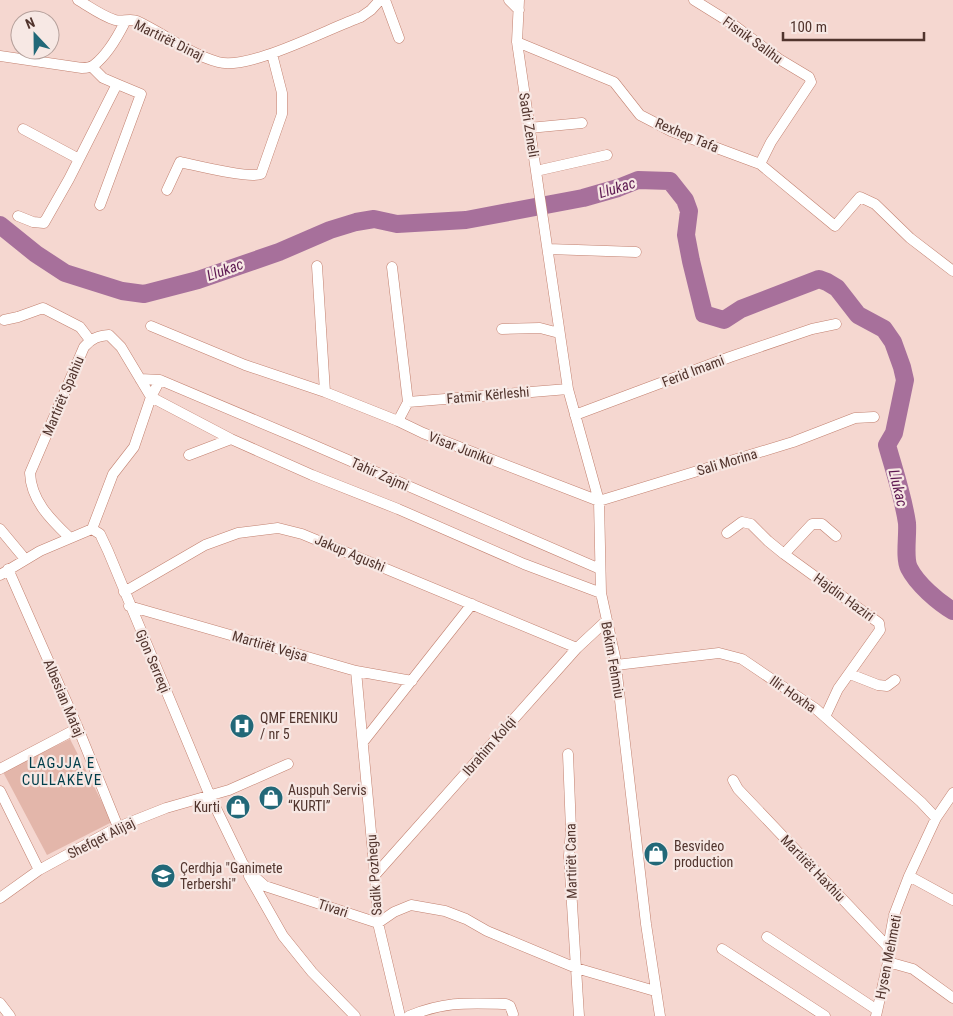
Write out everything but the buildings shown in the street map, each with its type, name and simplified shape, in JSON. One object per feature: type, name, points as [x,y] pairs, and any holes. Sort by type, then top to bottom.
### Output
[{"type":"street","name":"Martirët Dinaj","points":[[78,0],[115,20],[125,22],[134,20],[158,32],[179,46],[220,63],[236,64],[272,54],[361,16],[371,10],[380,0]]},
{"type":"street","points":[[385,0],[400,38]]},
{"type":"street","points":[[509,0],[519,5]]},
{"type":"street","name":"Fisnik Salihu","points":[[694,0],[731,23],[779,59],[809,77],[811,82],[771,142],[760,164]]},
{"type":"street","name":"Sadri Zeneli","points":[[519,5],[517,42],[528,128],[548,250]]},
{"type":"street","name":"Martirët Dinaj","points":[[92,67],[119,34],[125,22]]},
{"type":"street","name":"Rexhep Tafa","points":[[517,42],[614,82],[640,114],[671,131],[760,164],[835,226],[860,197],[875,204],[910,238],[953,271]]},
{"type":"street","points":[[167,190],[180,162],[236,173],[258,176],[261,174],[282,114],[282,93],[272,54]]},
{"type":"street","points":[[0,56],[82,68],[92,67],[103,78],[141,94],[115,169],[100,204]]},
{"type":"street","points":[[18,216],[33,222],[44,223],[117,84]]},
{"type":"street","points":[[528,128],[582,123]]},
{"type":"street","points":[[23,129],[79,159]]},
{"type":"street","points":[[536,171],[607,154]]},
{"type":"street","points":[[548,250],[636,252]]},
{"type":"street","name":"Bekim Fehmiu","points":[[548,250],[568,389],[598,501],[601,593],[616,665],[660,1016]]},
{"type":"street","points":[[317,266],[326,392]]},
{"type":"street","points":[[392,267],[408,402],[398,421]]},
{"type":"street","points":[[0,331],[2,318],[18,317],[43,308],[80,327],[90,340]]},
{"type":"street","name":"Ferid Imami","points":[[575,415],[730,356],[836,324]]},
{"type":"street","name":"Visar Juniku","points":[[151,326],[245,365],[326,392],[398,421],[423,434],[598,501]]},
{"type":"street","points":[[502,329],[540,328],[559,333]]},
{"type":"street","name":"Martirët Spahiu","points":[[69,537],[52,521],[35,496],[31,486],[30,473],[84,346],[98,336],[109,335],[121,348],[140,379]]},
{"type":"street","points":[[140,379],[151,397]]},
{"type":"street","name":"Tahir Zajmi","points":[[140,379],[160,380],[600,569]]},
{"type":"street","points":[[4,572],[69,537],[92,529],[113,474],[134,447],[151,397],[160,380]]},
{"type":"street","name":"Fatmir Kërleshi","points":[[408,402],[568,389]]},
{"type":"street","name":"Tahir Zajmi","points":[[151,397],[231,439],[312,475],[398,509],[476,544],[601,593]]},
{"type":"street","name":"Sali Morina","points":[[598,501],[793,442],[855,418],[874,417]]},
{"type":"street","points":[[189,455],[231,439]]},
{"type":"street","name":"Hajdin Haziri","points":[[727,533],[742,522],[751,524],[784,554],[881,626],[838,689],[824,716]]},
{"type":"street","points":[[784,554],[812,524],[822,524],[836,536]]},
{"type":"street","name":"Jakup Agushi","points":[[124,592],[205,545],[238,533],[278,528],[302,534],[576,648]]},
{"type":"street","points":[[0,529],[25,559]]},
{"type":"street","name":"Gjon Serreqi","points":[[92,529],[100,534],[210,796]]},
{"type":"street","name":"Albesian Mataj","points":[[4,572],[78,728],[118,827]]},
{"type":"street","points":[[363,742],[472,604]]},
{"type":"street","name":"Martirët Vejsa","points":[[130,606],[356,671],[412,681]]},
{"type":"street","name":"Ibrahim Kolqi","points":[[376,875],[576,648],[606,621]]},
{"type":"street","name":"Ilir Hoxha","points":[[616,665],[719,653],[742,659],[824,716],[921,802],[936,818]]},
{"type":"street","name":"Sadik Pozhegu","points":[[356,671],[376,875],[378,923],[400,1016]]},
{"type":"street","points":[[850,674],[878,685],[887,686],[895,680]]},
{"type":"street","points":[[0,768],[78,728]]},
{"type":"street","name":"Martirët Cana","points":[[568,754],[571,830],[569,856],[576,968]]},
{"type":"street","points":[[210,796],[249,782],[288,764]]},
{"type":"street","name":"Martirët Haxhiu","points":[[735,785],[888,947]]},
{"type":"street","points":[[0,791],[39,870]]},
{"type":"street","name":"Hysen Mehmeti","points":[[767,937],[877,1013],[888,962],[888,947],[894,916],[909,876],[936,818],[949,807],[953,793]]},
{"type":"street","name":"Shefqet Alijaj","points":[[0,898],[39,870],[118,827],[166,808],[210,796]]},
{"type":"street","name":"Tivari","points":[[210,796],[243,864],[265,886],[378,923]]},
{"type":"street","points":[[243,864],[283,936],[312,972],[355,1016]]},
{"type":"street","points":[[909,876],[953,900]]},
{"type":"street","points":[[378,923],[394,912],[411,905],[446,911],[466,919],[487,931],[576,968],[656,991]]},
{"type":"street","points":[[722,949],[824,1016]]},
{"type":"street","points":[[888,962],[913,969],[953,998]]},
{"type":"street","points":[[576,968],[579,1016]]},
{"type":"street","points":[[0,1003],[10,1016]]},
{"type":"street","points":[[409,1016],[429,1008],[452,1003],[506,1004],[510,1006],[513,1014]]},
{"type":"shaded area","points":[[70,739],[112,822],[47,855],[3,772]]},
{"type":"waterway","name":"Llukac","points":[[0,225],[36,254],[65,273],[122,291],[144,294],[198,280],[279,252],[330,230],[356,222],[374,219],[397,224],[466,220],[583,198],[638,180],[670,181],[685,200],[689,211],[686,235],[704,314],[724,320],[741,309],[819,279],[837,288],[858,315],[884,329],[893,342],[905,380],[894,433],[887,445],[907,523],[906,553],[908,564],[922,586],[953,611]]},
{"type":"place","name":"QMF ERENIKU / nr 5","points":[[242,726]]},
{"type":"place","name":"Auspuh Servis “KURTI”","points":[[271,798]]},
{"type":"place","name":"Kurti","points":[[238,807]]},
{"type":"place","name":"Besvideo production","points":[[656,854]]},
{"type":"place","name":"Çerdhja \"Ganimete Terbershi\"","points":[[163,876]]},
{"type":"district","name":"LAGJJA E CULLAKËVE","points":[[62,772]]}]
